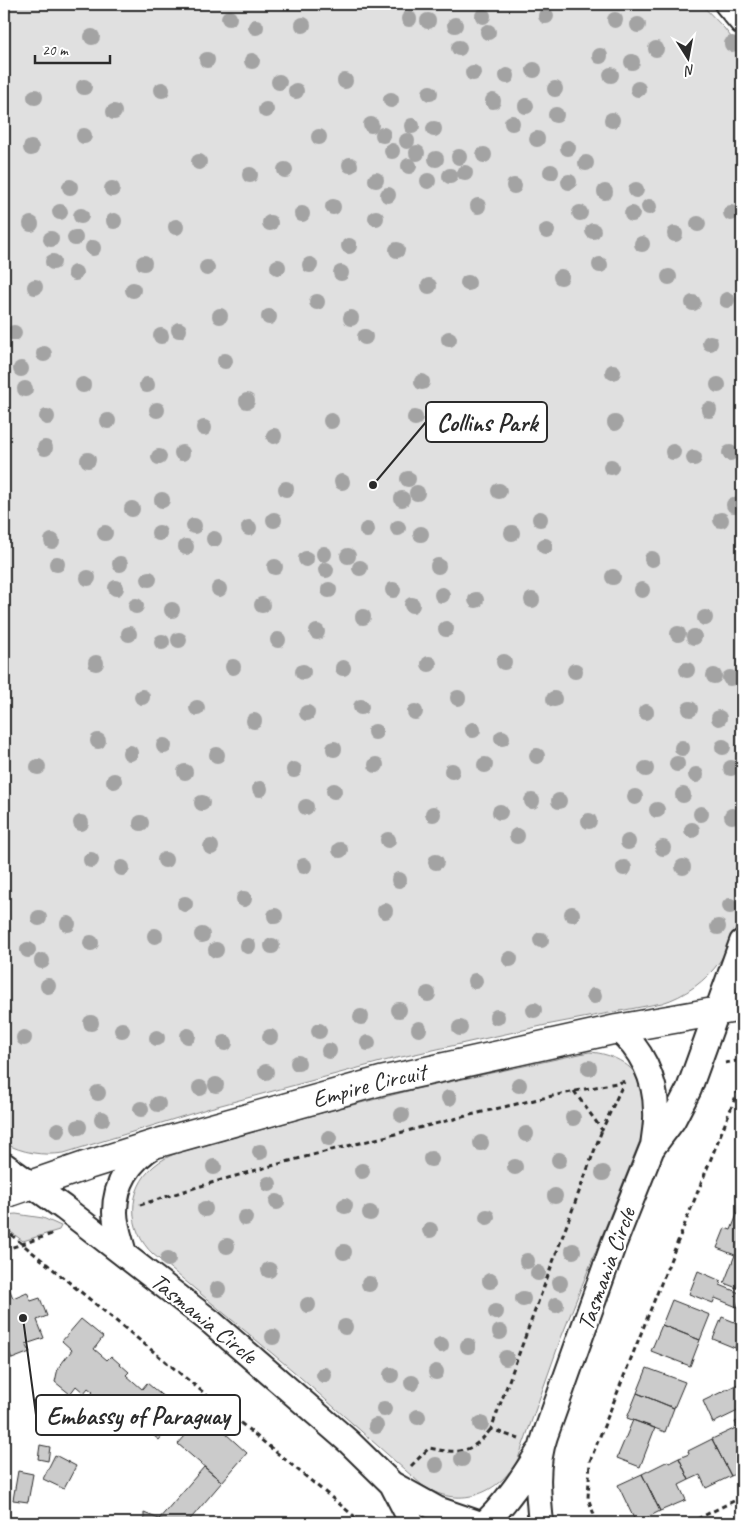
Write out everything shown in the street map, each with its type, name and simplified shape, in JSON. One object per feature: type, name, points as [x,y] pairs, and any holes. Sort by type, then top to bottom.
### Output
[{"type":"street","points":[[727,4],[742,22]]},
{"type":"street","name":"Tasmania Circle","points":[[540,1523],[538,1464],[541,1447],[614,1243],[652,1148],[673,1120],[695,1069],[729,1009],[742,942]]},
{"type":"street","name":"Empire Circuit","points":[[4,1194],[158,1143],[381,1081],[616,1028],[729,1009]]},
{"type":"street","name":"Tasmania Circle","points":[[616,1028],[638,1050],[650,1077],[656,1111],[652,1148]]},
{"type":"street","points":[[124,1254],[115,1214],[120,1182],[127,1170],[138,1158],[158,1143]]},
{"type":"street","name":"Tasmania Circle","points":[[4,1165],[32,1184],[190,1305],[349,1442],[392,1484],[437,1509],[478,1523]]},
{"type":"street","name":"Tasmania Circle","points":[[485,1523],[525,1475],[541,1447]]},
{"type":"street","name":"Tasmania Circle","points":[[392,1484],[412,1523]]},
{"type":"street","points":[[490,1523],[506,1523]]},
{"type":"path","points":[[695,1069],[742,1060]]},
{"type":"path","points":[[156,1200],[273,1165],[454,1119],[574,1091],[650,1077]]},
{"type":"path","points":[[597,1523],[588,1498],[590,1461],[742,1081]]},
{"type":"path","points":[[392,1484],[429,1448],[457,1452],[482,1441],[492,1429],[602,1130],[624,1082]]},
{"type":"path","points":[[574,1091],[602,1130]]},
{"type":"path","points":[[4,1228],[354,1516],[358,1523]]},
{"type":"path","points":[[4,1250],[59,1232]]},
{"type":"path","points":[[492,1429],[541,1447]]},
{"type":"path","points":[[689,1523],[742,1497]]},
{"type":"shaded area","points":[[4,4],[701,4],[724,28],[742,51],[742,919],[720,961],[694,987],[662,1003],[546,1025],[388,1060],[210,1108],[64,1153],[33,1153],[4,1143]]},
{"type":"shaded area","points":[[589,1052],[607,1055],[616,1059],[624,1063],[637,1075],[646,1096],[645,1128],[561,1338],[518,1459],[510,1472],[499,1482],[488,1490],[476,1495],[449,1496],[435,1492],[422,1485],[292,1370],[153,1254],[144,1244],[138,1233],[134,1210],[139,1186],[145,1175],[154,1166],[174,1154],[412,1090]]},
{"type":"shaded area","points":[[16,1214],[43,1218],[61,1226],[59,1230],[23,1241],[4,1227],[4,1215]]},
{"type":"building","points":[[742,1202],[742,1290],[724,1283],[735,1255],[717,1248],[725,1228],[731,1230]]},
{"type":"building","points":[[698,1271],[721,1281],[720,1285],[742,1294],[737,1307],[715,1298],[713,1303],[689,1294]]},
{"type":"building","points":[[5,1278],[13,1298],[27,1292],[31,1301],[40,1298],[47,1316],[37,1320],[44,1338],[26,1344],[30,1352],[12,1359],[9,1351],[4,1353]]},
{"type":"building","points":[[672,1300],[710,1315],[700,1340],[662,1325]]},
{"type":"building","points":[[722,1317],[742,1325],[735,1348],[713,1339]]},
{"type":"building","points":[[81,1319],[103,1337],[94,1349],[107,1360],[111,1356],[129,1372],[126,1375],[142,1389],[147,1383],[172,1404],[169,1407],[179,1416],[159,1440],[128,1415],[119,1425],[108,1416],[101,1424],[81,1407],[93,1392],[88,1388],[84,1393],[76,1386],[70,1394],[55,1382],[58,1368],[72,1350],[62,1341]]},
{"type":"building","points":[[662,1325],[700,1340],[690,1366],[651,1351]]},
{"type":"building","points":[[647,1368],[685,1382],[674,1408],[637,1393]]},
{"type":"building","points":[[742,1382],[742,1409],[713,1423],[703,1401]]},
{"type":"building","points":[[637,1393],[674,1408],[665,1432],[627,1418]]},
{"type":"building","points":[[204,1414],[247,1453],[222,1482],[178,1444]]},
{"type":"building","points":[[742,1419],[742,1436],[735,1422]]},
{"type":"building","points":[[633,1420],[655,1428],[640,1467],[617,1458]]},
{"type":"building","points":[[738,1427],[742,1436],[742,1471],[731,1476],[712,1439]]},
{"type":"building","points":[[712,1439],[731,1476],[706,1488],[700,1475],[689,1480],[679,1458],[689,1454],[688,1451]]},
{"type":"building","points":[[40,1445],[50,1447],[48,1461],[38,1459]]},
{"type":"building","points":[[55,1455],[76,1466],[64,1489],[43,1479]]},
{"type":"building","points":[[679,1458],[689,1480],[679,1485],[686,1500],[660,1511],[642,1474],[668,1461],[669,1463]]},
{"type":"building","points":[[204,1467],[222,1482],[187,1523],[171,1523],[159,1519]]},
{"type":"building","points":[[18,1471],[33,1474],[28,1502],[13,1500]]},
{"type":"building","points":[[642,1474],[660,1511],[636,1523],[618,1485]]},
{"type":"building","points":[[4,1504],[8,1505],[5,1523],[4,1523]]},
{"type":"building","points":[[144,1513],[159,1519],[171,1523],[144,1523]]},
{"type":"place","name":"Collins Park","points":[[373,485]]},
{"type":"place","name":"Embassy of Paraguay","points":[[23,1318]]}]
